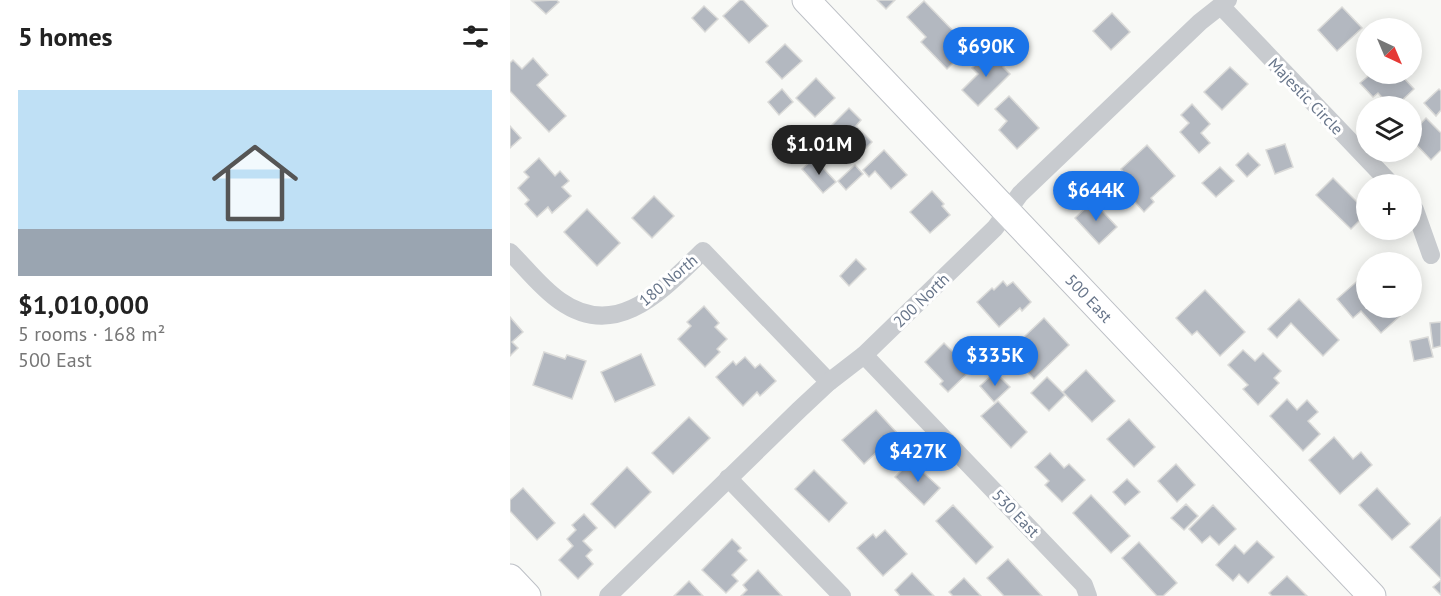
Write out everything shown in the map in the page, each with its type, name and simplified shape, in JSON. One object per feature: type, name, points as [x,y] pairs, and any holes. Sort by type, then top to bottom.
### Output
[{"type":"street","name":"500 East","points":[[806,0],[1372,596]]},
{"type":"street","name":"200 North","points":[[608,596],[729,478],[830,382],[864,355],[995,228],[1031,183],[1200,22],[1225,3]]},
{"type":"street","name":"Majestic Circle","points":[[1225,3],[1382,174]]},
{"type":"street","points":[[1422,230],[1431,255]]},
{"type":"street","name":"180 North","points":[[510,252],[561,302],[578,311],[598,315],[619,314],[641,306],[703,251],[830,382]]},
{"type":"street","name":"530 East","points":[[864,355],[1084,585],[1088,596]]},
{"type":"street","points":[[729,478],[842,596]]},
{"type":"street","points":[[510,578],[527,596]]},
{"type":"building","points":[[556,0],[559,2],[546,14],[532,1]]},
{"type":"building","points":[[740,0],[743,0],[768,26],[749,43],[723,16]]},
{"type":"building","points":[[877,0],[895,0],[886,9]]},
{"type":"building","points":[[924,1],[961,39],[956,44],[964,52],[947,69],[921,42],[926,37],[907,17]]},
{"type":"building","points":[[704,6],[718,19],[705,32],[692,18]]},
{"type":"building","points":[[1342,7],[1356,22],[1356,34],[1337,51],[1318,30]]},
{"type":"building","points":[[1112,13],[1130,32],[1111,50],[1093,31]]},
{"type":"building","points":[[785,44],[802,61],[782,79],[766,62]]},
{"type":"building","points":[[991,49],[1006,64],[1003,67],[1010,74],[978,106],[962,90],[978,74],[972,68]]},
{"type":"building","points":[[533,58],[548,75],[537,85],[566,116],[549,132],[510,91],[510,63],[513,60],[522,69]]},
{"type":"building","points":[[1230,67],[1248,84],[1222,110],[1204,92]]},
{"type":"building","points":[[816,78],[835,98],[815,117],[796,98]]},
{"type":"building","points":[[1361,84],[1409,84],[1414,89],[1407,96],[1381,96],[1378,93],[1372,96]]},
{"type":"building","points":[[782,89],[793,102],[779,115],[768,102]]},
{"type":"building","points":[[1439,89],[1441,91],[1441,110],[1436,116],[1424,103]]},
{"type":"building","points":[[1009,96],[1039,128],[1017,149],[999,130],[1007,121],[995,109]]},
{"type":"building","points":[[1192,104],[1210,124],[1201,133],[1210,143],[1199,153],[1180,132],[1189,123],[1181,115]]},
{"type":"building","points":[[849,108],[861,120],[856,126],[872,142],[855,159],[826,131]]},
{"type":"building","points":[[1426,118],[1441,133],[1441,150],[1431,160],[1422,151],[1422,122]]},
{"type":"building","points":[[510,126],[521,138],[510,148]]},
{"type":"building","points":[[1285,144],[1293,167],[1275,174],[1266,150]]},
{"type":"building","points":[[1147,145],[1175,176],[1151,198],[1154,202],[1144,212],[1117,182],[1125,174],[1121,169]]},
{"type":"building","points":[[884,150],[907,175],[891,189],[875,171],[869,177],[863,170]]},
{"type":"building","points":[[1248,153],[1260,165],[1247,177],[1236,165]]},
{"type":"building","points":[[539,158],[555,176],[560,171],[569,181],[562,187],[571,196],[552,213],[548,207],[537,217],[525,204],[529,200],[518,188],[529,177],[524,172]]},
{"type":"building","points":[[814,158],[836,182],[823,193],[802,169]]},
{"type":"building","points":[[855,165],[863,174],[846,190],[838,181]]},
{"type":"building","points":[[1220,167],[1234,181],[1216,197],[1202,183]]},
{"type":"building","points":[[1333,178],[1356,201],[1356,224],[1351,229],[1316,195]]},
{"type":"building","points":[[932,191],[950,215],[930,233],[910,212]]},
{"type":"building","points":[[654,196],[674,216],[652,238],[632,218]]},
{"type":"building","points":[[1093,201],[1117,227],[1099,244],[1075,218]]},
{"type":"building","points":[[587,209],[620,243],[597,266],[564,232]]},
{"type":"building","points":[[856,259],[866,269],[849,286],[840,276]]},
{"type":"building","points":[[1003,281],[1007,286],[1013,282],[1031,302],[1022,311],[1020,308],[999,327],[977,302]]},
{"type":"building","points":[[1356,282],[1356,315],[1353,318],[1337,299]]},
{"type":"building","points":[[1205,290],[1245,332],[1220,356],[1197,331],[1192,335],[1176,318]]},
{"type":"building","points":[[1299,299],[1339,340],[1323,356],[1291,323],[1277,338],[1268,329]]},
{"type":"building","points":[[704,306],[719,323],[715,327],[727,339],[717,349],[720,352],[705,367],[678,339],[691,326],[687,322]]},
{"type":"building","points":[[510,317],[523,332],[512,342],[518,348],[510,356]]},
{"type":"building","points":[[1044,318],[1069,345],[1034,379],[1008,352]]},
{"type":"building","points":[[1367,318],[1398,318],[1381,333]]},
{"type":"building","points":[[1441,322],[1441,346],[1433,348],[1430,323]]},
{"type":"building","points":[[1428,337],[1433,357],[1414,361],[1410,341]]},
{"type":"building","points":[[944,343],[971,370],[948,392],[940,384],[943,381],[925,362]]},
{"type":"building","points":[[1243,350],[1255,361],[1263,353],[1281,371],[1274,378],[1279,383],[1258,405],[1243,389],[1248,385],[1228,365]]},
{"type":"building","points":[[544,352],[565,359],[567,355],[586,361],[572,399],[533,385]]},
{"type":"building","points":[[641,354],[655,385],[615,402],[601,372]]},
{"type":"building","points":[[745,357],[755,368],[760,364],[776,381],[760,396],[757,392],[743,406],[716,377],[733,361],[736,365]]},
{"type":"building","points":[[1086,370],[1115,401],[1092,422],[1063,392]]},
{"type":"building","points":[[995,372],[1010,387],[994,402],[980,386]]},
{"type":"building","points":[[1047,377],[1065,395],[1049,411],[1031,393]]},
{"type":"building","points":[[1287,399],[1297,410],[1307,400],[1318,412],[1308,421],[1320,434],[1303,451],[1270,416]]},
{"type":"building","points":[[998,401],[1027,432],[1011,448],[981,416]]},
{"type":"building","points":[[876,410],[897,433],[864,464],[842,440]]},
{"type":"building","points":[[689,417],[710,438],[673,474],[652,453]]},
{"type":"building","points":[[1129,419],[1155,447],[1134,467],[1107,439]]},
{"type":"building","points":[[1334,437],[1353,459],[1361,452],[1372,465],[1340,494],[1309,460]]},
{"type":"building","points":[[1050,453],[1064,468],[1069,464],[1085,480],[1062,502],[1045,485],[1049,481],[1035,467]]},
{"type":"building","points":[[911,461],[940,488],[924,505],[895,477]]},
{"type":"building","points":[[1176,464],[1195,485],[1177,502],[1158,481]]},
{"type":"building","points":[[627,467],[651,492],[615,528],[591,504]]},
{"type":"building","points":[[814,470],[847,503],[829,522],[795,489]]},
{"type":"building","points":[[1127,479],[1140,492],[1125,505],[1113,492]]},
{"type":"building","points":[[523,488],[555,523],[537,540],[510,511],[510,500]]},
{"type":"building","points":[[1377,488],[1410,524],[1392,540],[1359,505]]},
{"type":"building","points":[[1091,495],[1130,536],[1111,553],[1073,513]]},
{"type":"building","points":[[1186,504],[1198,516],[1184,530],[1171,518]]},
{"type":"building","points":[[953,505],[993,547],[976,564],[936,521]]},
{"type":"building","points":[[1213,505],[1236,529],[1219,545],[1210,536],[1202,543],[1189,529]]},
{"type":"building","points":[[584,514],[597,528],[583,541],[592,550],[586,556],[593,564],[578,579],[559,560],[573,546],[567,539],[576,530],[572,525]]},
{"type":"building","points":[[1441,517],[1441,579],[1410,547]]},
{"type":"building","points":[[885,530],[907,554],[883,576],[857,548],[873,534],[876,538]]},
{"type":"building","points":[[732,539],[741,548],[738,551],[747,560],[732,575],[738,581],[726,593],[702,570]]},
{"type":"building","points":[[1257,541],[1274,557],[1248,583],[1239,574],[1233,581],[1216,565],[1235,545],[1244,554]]},
{"type":"building","points":[[1139,542],[1177,583],[1163,596],[1157,596],[1122,558]]},
{"type":"building","points":[[1008,559],[1042,596],[1004,596],[987,578]]},
{"type":"building","points":[[758,570],[782,596],[741,596],[747,590],[743,585]]},
{"type":"building","points":[[912,573],[934,596],[900,596],[895,590]]},
{"type":"building","points":[[1287,576],[1307,596],[1272,596],[1269,593]]},
{"type":"building","points":[[964,578],[981,596],[953,596],[949,592]]},
{"type":"building","points":[[1441,580],[1441,595],[1433,587]]},
{"type":"building","points":[[689,581],[703,596],[674,596]]}]
